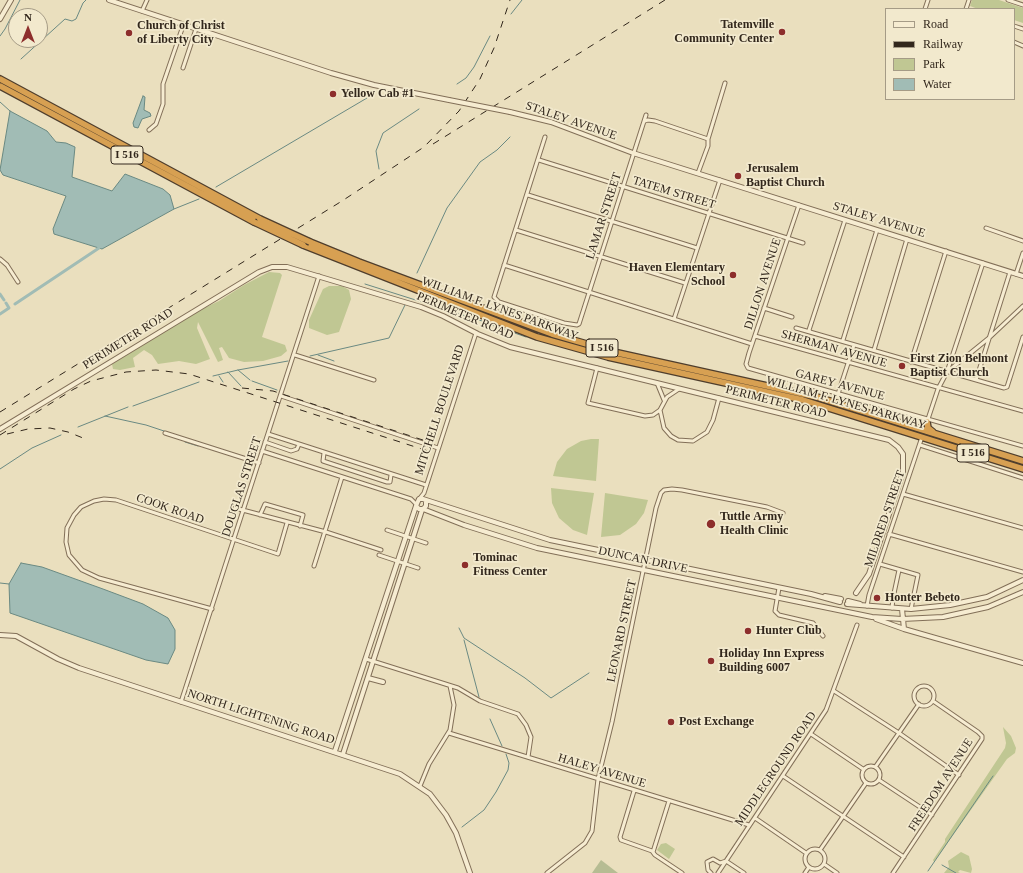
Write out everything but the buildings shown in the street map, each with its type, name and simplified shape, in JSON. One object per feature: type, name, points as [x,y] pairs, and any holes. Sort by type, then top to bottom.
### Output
[{"type":"highway","name":"WILLIAM F. LYNES PARKWAY","points":[[0,79],[260,219],[358,262],[552,334],[618,353],[817,397],[1023,461]]},
{"type":"highway","name":"WILLIAM F. LYNES PARKWAY","points":[[0,86],[254,222],[303,245],[537,337],[608,357],[803,400],[1023,469]]},
{"type":"highway","points":[[916,428],[923,427],[927,420]]},
{"type":"highway","points":[[927,420],[928,429],[937,435]]},
{"type":"street","points":[[0,19],[11,0]]},
{"type":"street","name":"STALEY AVENUE","points":[[109,0],[183,26],[331,73],[374,85],[510,112],[551,122],[633,153],[1023,276]]},
{"type":"street","points":[[142,11],[147,0]]},
{"type":"street","points":[[1008,0],[1023,5]]},
{"type":"street","points":[[149,130],[156,124],[163,104],[163,84],[183,26]]},
{"type":"street","points":[[183,68],[196,29]]},
{"type":"street","points":[[698,173],[708,146],[708,139],[725,83]]},
{"type":"street","name":"LAMAR STREET","points":[[504,265],[494,297],[499,302],[573,326],[579,324],[646,115]]},
{"type":"street","points":[[645,121],[655,121],[708,139]]},
{"type":"street","points":[[545,137],[528,195],[504,265],[752,344]]},
{"type":"street","name":"TATEM STREET","points":[[539,160],[803,243]]},
{"type":"street","points":[[674,320],[720,180]]},
{"type":"street","points":[[528,195],[697,248]]},
{"type":"street","name":"DILLON AVENUE","points":[[748,368],[746,364],[752,344],[799,205]]},
{"type":"street","points":[[810,332],[809,330],[845,220]]},
{"type":"street","points":[[986,228],[1023,241]]},
{"type":"street","points":[[516,230],[685,283]]},
{"type":"street","points":[[843,340],[877,230]]},
{"type":"street","points":[[874,350],[907,239]]},
{"type":"street","points":[[911,362],[946,251]]},
{"type":"street","points":[[1016,274],[1023,253]]},
{"type":"street","points":[[0,259],[7,265],[18,282]]},
{"type":"street","points":[[927,420],[938,389],[947,372],[983,263]]},
{"type":"street","name":"PERIMETER ROAD","points":[[0,429],[259,272],[272,267],[281,266],[319,276],[432,311],[476,333],[510,346],[884,438],[894,443],[901,450],[904,458],[903,472],[869,574],[856,593]]},
{"type":"street","points":[[976,380],[1010,272]]},
{"type":"street","name":"DOUGLAS STREET","points":[[181,702],[258,463],[295,355],[319,276]]},
{"type":"street","points":[[947,372],[989,338],[1023,306]]},
{"type":"street","points":[[764,308],[792,317]]},
{"type":"street","points":[[796,328],[843,340],[854,345],[911,362],[1004,388],[1007,387],[1023,337]]},
{"type":"street","name":"MITCHELL BOULEVARD","points":[[419,499],[424,493],[476,333]]},
{"type":"street","name":"SHERMAN AVENUE","points":[[755,336],[938,389],[1023,411]]},
{"type":"street","points":[[838,394],[854,345]]},
{"type":"street","points":[[295,355],[374,380]]},
{"type":"street","points":[[597,368],[588,403],[645,416],[653,415],[660,410],[664,400],[675,391],[682,389]]},
{"type":"street","name":"GAREY AVENUE","points":[[748,368],[1023,446]]},
{"type":"street","points":[[657,382],[664,400]]},
{"type":"street","points":[[281,396],[438,448]]},
{"type":"street","points":[[660,410],[664,428],[671,436],[678,440],[692,441],[708,432],[719,398]]},
{"type":"street","points":[[165,434],[258,463]]},
{"type":"street","points":[[268,434],[391,475],[426,485]]},
{"type":"street","name":"MILDRED STREET","points":[[866,606],[922,437]]},
{"type":"street","points":[[265,442],[291,451],[297,449],[299,444]]},
{"type":"street","points":[[920,445],[1023,478]]},
{"type":"street","points":[[262,451],[342,478],[412,499],[419,499],[335,751]]},
{"type":"street","points":[[324,453],[323,461],[387,482],[390,482],[391,475]]},
{"type":"street","points":[[314,566],[342,478]]},
{"type":"street","name":"LEONARD STREET","points":[[547,873],[590,838],[598,779],[612,722],[660,493],[664,490],[672,489],[687,491],[767,507],[783,513]]},
{"type":"street","name":"MITCHELL BOULEVARD","points":[[424,493],[426,501]]},
{"type":"street","points":[[903,494],[1023,528]]},
{"type":"street","name":"COOK ROAD","points":[[212,609],[99,578],[82,570],[73,562],[68,550],[66,539],[67,528],[74,515],[81,507],[94,501],[108,499],[278,554],[287,523]]},
{"type":"street","points":[[412,499],[416,505]]},
{"type":"street","name":"DUNCAN DRIVE","points":[[419,499],[527,533],[586,548],[841,601]]},
{"type":"street","points":[[343,754],[412,538],[423,509],[426,506],[426,501]]},
{"type":"street","points":[[260,516],[265,504],[303,514],[300,526]]},
{"type":"street","name":"DUNCAN DRIVE","points":[[416,505],[431,513],[523,543],[644,570],[872,617]]},
{"type":"street","points":[[234,508],[326,532],[381,550]]},
{"type":"street","points":[[420,516],[431,513]]},
{"type":"street","points":[[387,530],[426,543]]},
{"type":"street","points":[[513,540],[517,530]]},
{"type":"street","points":[[523,543],[527,533]]},
{"type":"street","points":[[889,534],[1023,572]]},
{"type":"street","points":[[379,555],[398,560],[418,568]]},
{"type":"street","points":[[880,564],[918,575],[911,609]]},
{"type":"street","points":[[892,608],[900,570]]},
{"type":"street","points":[[848,602],[866,606],[902,609],[963,603],[1006,589],[1023,580]]},
{"type":"street","points":[[779,588],[775,611],[779,615],[813,623],[823,636]]},
{"type":"street","points":[[389,589],[395,591]]},
{"type":"street","points":[[872,617],[902,619],[943,617],[968,613],[1005,601],[1023,592]]},
{"type":"street","points":[[863,615],[866,606]]},
{"type":"street","points":[[902,609],[904,629]]},
{"type":"street","points":[[872,617],[886,624],[1023,664]]},
{"type":"street","name":"MIDDLEGROUND ROAD","points":[[718,873],[826,710],[858,625]]},
{"type":"street","name":"NORTH LIGHTENING ROAD","points":[[0,635],[16,636],[68,664],[335,751],[400,774],[420,786],[437,803],[452,825],[470,873]]},
{"type":"street","points":[[366,659],[458,688],[480,702],[518,714],[529,731],[531,742],[528,757]]},
{"type":"street","points":[[368,678],[383,682]]},
{"type":"street","points":[[420,786],[429,764],[449,733],[454,717],[454,705],[450,686]]},
{"type":"street","points":[[922,686],[928,687],[933,691],[933,701],[926,706],[919,704],[915,699],[915,693],[922,686]]},
{"type":"street","points":[[834,691],[899,733],[959,775]]},
{"type":"street","name":"FREEDOM AVENUE","points":[[893,873],[982,739],[982,736],[933,701]]},
{"type":"street","points":[[876,766],[919,704]]},
{"type":"street","points":[[345,723],[352,726]]},
{"type":"street","name":"HALEY AVENUE","points":[[449,733],[749,826]]},
{"type":"street","points":[[811,734],[863,769]]},
{"type":"street","points":[[863,769],[868,766],[876,766]]},
{"type":"street","points":[[863,769],[862,778],[866,783],[871,784],[879,780],[881,774],[876,766]]},
{"type":"street","points":[[783,776],[904,857]]},
{"type":"street","points":[[879,780],[932,815]]},
{"type":"street","points":[[820,850],[866,783]]},
{"type":"street","points":[[634,790],[620,838],[623,842],[653,852],[682,873]]},
{"type":"street","points":[[653,852],[669,801]]},
{"type":"street","points":[[755,818],[806,853]]},
{"type":"street","points":[[806,853],[814,848],[820,850],[824,855],[824,864]]},
{"type":"street","points":[[806,853],[805,862],[809,867],[815,869],[824,864]]},
{"type":"street","points":[[711,873],[708,870],[707,862],[713,859],[720,863],[726,861],[744,873]]},
{"type":"street","points":[[824,864],[837,873]]},
{"type":"street","points":[[805,873],[809,867]]},
{"type":"green space","points":[[972,0],[999,0],[1023,8],[1023,23],[1015,20],[1015,8],[975,8],[970,6]]},
{"type":"green space","points":[[269,272],[280,273],[282,275],[262,337],[285,345],[287,351],[281,356],[263,361],[244,362],[229,358],[222,347],[219,348],[223,360],[218,362],[198,322],[197,328],[210,359],[196,364],[179,361],[158,364],[152,355],[144,350],[133,358],[135,367],[120,370],[113,369],[112,364],[202,309],[219,301],[244,285]]},
{"type":"green space","points":[[329,286],[342,286],[349,290],[351,299],[339,332],[327,335],[309,328],[309,320],[323,289]]},
{"type":"green space","points":[[599,439],[596,481],[553,476],[557,462],[567,449],[581,441]]},
{"type":"green space","points":[[551,488],[594,493],[587,535],[573,530],[559,518],[552,503]]},
{"type":"green space","points":[[605,493],[648,500],[644,513],[636,524],[620,535],[601,537]]},
{"type":"green space","points":[[1003,727],[1011,736],[1016,748],[1015,753],[1007,759],[934,862],[933,860],[945,842],[945,839],[1005,748],[1006,743]]},
{"type":"green space","points":[[666,843],[675,849],[669,859],[657,850],[661,844]]},
{"type":"green space","points":[[961,852],[969,856],[972,869],[971,873],[960,870],[958,872],[960,873],[944,873],[949,867],[948,861]]},
{"type":"green space","points":[[601,860],[618,873],[592,873]]},
{"type":"water","points":[[143,96],[145,97],[144,110],[150,113],[151,116],[142,119],[138,128],[134,127],[133,123]]},
{"type":"water","points":[[10,111],[47,131],[56,142],[66,143],[75,147],[72,177],[112,191],[125,174],[163,189],[170,195],[174,209],[102,249],[54,234],[53,229],[66,196],[3,175],[0,170]]},
{"type":"water","points":[[21,563],[42,567],[103,589],[143,604],[168,618],[175,630],[175,649],[168,664],[146,660],[10,613],[9,584]]},
{"type":"waterway","points":[[0,36],[20,0]]},
{"type":"waterway","points":[[21,59],[65,19],[72,21],[76,19],[83,3],[86,0]]},
{"type":"waterway","points":[[511,14],[522,0]]},
{"type":"waterway","points":[[457,84],[466,78],[474,67],[490,36]]},
{"type":"waterway","points":[[216,187],[367,98]]},
{"type":"waterway","points":[[0,102],[10,111]]},
{"type":"waterway","points":[[379,169],[376,151],[383,133],[419,109]]},
{"type":"waterway","points":[[417,273],[447,208],[480,162],[497,150],[510,137]]},
{"type":"waterway","points":[[174,209],[199,199]]},
{"type":"waterway","points":[[15,304],[99,248]]},
{"type":"waterway","points":[[365,284],[482,321]]},
{"type":"waterway","points":[[0,294],[4,300]]},
{"type":"waterway","points":[[0,314],[9,308],[6,303]]},
{"type":"waterway","points":[[310,356],[389,338],[405,305]]},
{"type":"waterway","points":[[489,324],[526,337]]},
{"type":"waterway","points":[[318,355],[334,361]]},
{"type":"waterway","points":[[213,376],[288,361]]},
{"type":"waterway","points":[[238,370],[250,380]]},
{"type":"waterway","points":[[228,372],[241,386]]},
{"type":"waterway","points":[[219,376],[223,382]]},
{"type":"waterway","points":[[252,381],[277,390]]},
{"type":"waterway","points":[[133,406],[199,382]]},
{"type":"waterway","points":[[78,427],[128,407]]},
{"type":"waterway","points":[[105,416],[146,425],[176,435]]},
{"type":"waterway","points":[[0,469],[32,448],[61,435]]},
{"type":"waterway","points":[[185,442],[198,446]]},
{"type":"waterway","points":[[0,583],[9,584]]},
{"type":"waterway","points":[[459,628],[464,638],[525,678],[551,698],[589,673]]},
{"type":"waterway","points":[[464,640],[479,697]]},
{"type":"waterway","points":[[490,719],[502,746]]},
{"type":"waterway","points":[[462,827],[484,810],[496,792],[508,770],[509,763],[506,754]]},
{"type":"waterway","points":[[928,871],[993,776]]},
{"type":"waterway","points":[[942,865],[956,873]]},
{"type":"railway","points":[[0,412],[342,201],[424,147],[459,111],[480,79],[494,48],[510,0]]},
{"type":"railway","points":[[433,144],[665,0]]},
{"type":"railway","points":[[0,435],[74,389],[91,381],[126,372],[156,370],[189,374],[428,451]]},
{"type":"railway","points":[[242,388],[273,391],[432,443]]},
{"type":"railway","points":[[7,434],[28,429],[50,428],[68,432],[88,440]]},
{"type":"place","name":"Tatemville Community Center","points":[[782,32]]},
{"type":"place","name":"Church of Christ of Liberty City","points":[[129,33]]},
{"type":"place","name":"Yellow Cab #1","points":[[333,94]]},
{"type":"place","name":"Jerusalem Baptist Church","points":[[738,176]]},
{"type":"place","name":"Haven Elementary School","points":[[733,275]]},
{"type":"place","name":"First Zion Belmont Baptist Church","points":[[902,366]]},
{"type":"place","name":"Tuttle Army Health Clinic","points":[[711,524]]},
{"type":"place","name":"Tominac Fitness Center","points":[[465,565]]},
{"type":"place","name":"Honter Bebeto","points":[[877,598]]},
{"type":"place","name":"Hunter Club","points":[[748,631]]},
{"type":"place","name":"Holiday Inn Express Building 6007","points":[[711,661]]},
{"type":"place","name":"Post Exchange","points":[[671,722]]}]
